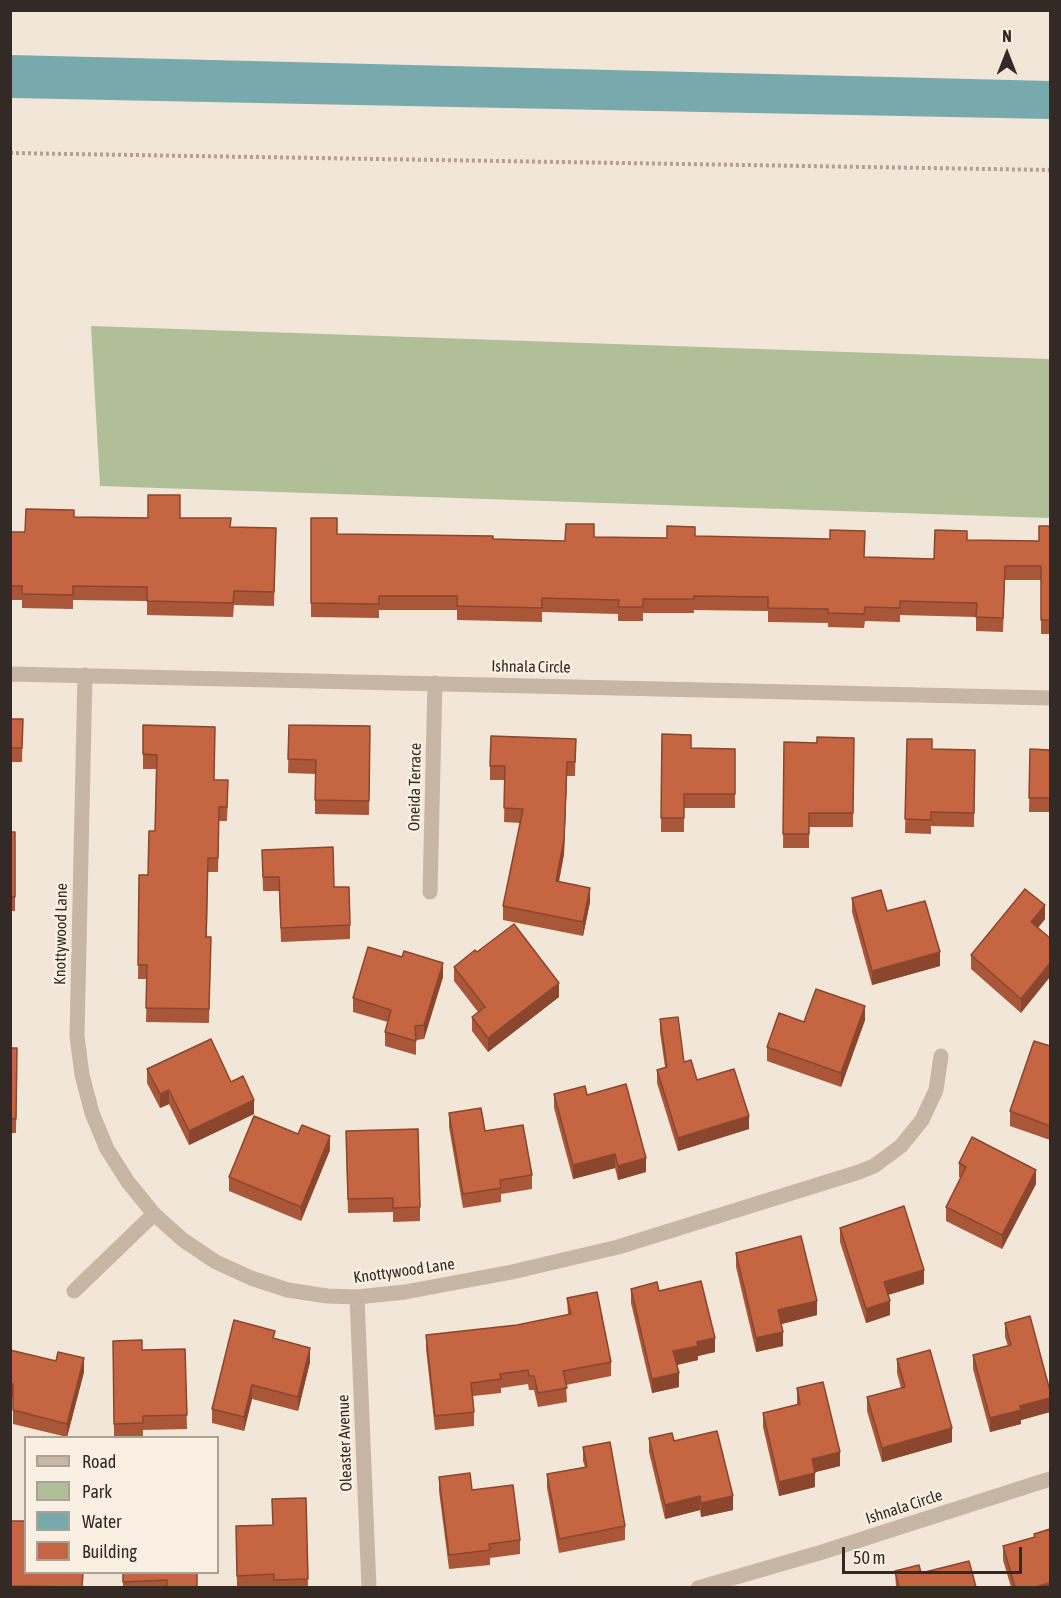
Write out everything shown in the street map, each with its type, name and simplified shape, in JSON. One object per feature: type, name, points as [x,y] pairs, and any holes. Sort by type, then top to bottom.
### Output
[{"type":"street","name":"Ishnala Circle","points":[[10,674],[1050,698]]},
{"type":"street","name":"Knottywood Lane","points":[[85,675],[78,1046],[82,1075],[92,1113],[107,1149],[128,1182],[154,1214],[183,1240],[216,1262],[251,1278],[288,1290],[327,1296],[357,1297],[405,1292],[512,1272],[618,1246],[859,1173],[874,1166],[901,1146],[922,1120],[936,1090],[941,1056]]},
{"type":"street","name":"Oneida Terrace","points":[[430,892],[435,683]]},
{"type":"street","points":[[74,1291],[154,1214]]},
{"type":"street","name":"Oleaster Avenue","points":[[357,1297],[369,1587]]},
{"type":"street","name":"Ishnala Circle","points":[[698,1587],[819,1553],[1050,1479]]},
{"type":"path","points":[[10,153],[1050,170]]},
{"type":"green space","points":[[91,326],[1050,359],[1050,518],[100,486]]},
{"type":"water","points":[[11,55],[1050,81],[1050,119],[11,98]]},
{"type":"building","points":[[148,495],[180,495],[180,518],[231,518],[230,527],[276,528],[274,592],[234,591],[233,603],[147,601],[147,587],[73,586],[73,595],[22,594],[22,586],[10,586],[10,532],[25,532],[26,509],[74,510],[74,517],[148,518]]},
{"type":"building","points":[[311,518],[337,518],[337,534],[493,536],[493,539],[565,541],[566,524],[594,524],[594,537],[667,538],[667,526],[695,527],[695,536],[830,539],[830,530],[865,531],[864,557],[934,559],[935,530],[967,531],[967,540],[1039,541],[1039,526],[1050,526],[1050,620],[1041,620],[1041,566],[1005,566],[1003,618],[976,617],[977,603],[900,601],[900,608],[865,607],[864,614],[828,613],[828,609],[768,608],[768,597],[694,596],[694,599],[643,599],[643,607],[618,607],[619,600],[542,598],[542,608],[457,606],[457,596],[379,596],[379,604],[311,603]]},
{"type":"building","points":[[10,719],[23,719],[22,748],[11,748],[10,783]]},
{"type":"building","points":[[143,725],[215,727],[214,780],[228,780],[227,807],[219,807],[218,858],[208,858],[206,937],[211,937],[209,1009],[146,1008],[147,965],[138,965],[139,875],[148,875],[149,831],[155,831],[157,755],[143,754]]},
{"type":"building","points":[[289,725],[370,726],[369,801],[315,800],[316,760],[288,759]]},
{"type":"building","points":[[662,734],[691,735],[691,748],[735,749],[735,794],[684,794],[684,818],[661,818]]},
{"type":"building","points":[[491,736],[576,739],[575,762],[567,762],[564,840],[556,881],[590,888],[583,922],[503,906],[523,809],[504,808],[505,766],[490,766]]},
{"type":"building","points":[[817,737],[854,738],[853,813],[809,813],[809,834],[783,834],[784,742],[817,743]]},
{"type":"building","points":[[907,739],[932,739],[932,749],[975,750],[974,813],[931,812],[931,820],[905,819]]},
{"type":"building","points":[[1030,749],[1050,750],[1050,798],[1029,798]]},
{"type":"building","points":[[10,832],[15,832],[15,897],[10,897]]},
{"type":"building","points":[[333,847],[334,887],[349,887],[350,925],[281,928],[279,877],[263,877],[262,850]]},
{"type":"building","points":[[1025,889],[1045,905],[1031,922],[1050,938],[1050,963],[1021,999],[971,955]]},
{"type":"building","points":[[881,890],[887,911],[925,901],[940,952],[872,971],[852,898]]},
{"type":"building","points":[[514,924],[559,983],[488,1038],[472,1017],[485,1007],[454,967]]},
{"type":"building","points":[[368,947],[402,957],[404,951],[443,963],[424,1025],[415,1026],[416,1041],[385,1032],[391,1010],[353,998]]},
{"type":"building","points":[[11,987],[11,1011],[10,1011]]},
{"type":"building","points":[[816,989],[865,1006],[841,1073],[767,1047],[779,1013],[804,1022]]},
{"type":"building","points":[[678,1017],[684,1062],[691,1060],[697,1080],[734,1069],[749,1116],[678,1138],[657,1070],[667,1067],[660,1019]]},
{"type":"building","points":[[211,1039],[231,1082],[243,1076],[254,1100],[189,1131],[169,1090],[160,1094],[147,1069]]},
{"type":"building","points":[[1034,1041],[1050,1046],[1050,1126],[1010,1111]]},
{"type":"building","points":[[10,1048],[17,1048],[16,1119],[10,1119]]},
{"type":"building","points":[[626,1084],[646,1158],[618,1166],[615,1154],[573,1165],[554,1094],[585,1086],[587,1095]]},
{"type":"building","points":[[481,1108],[485,1131],[523,1125],[532,1175],[500,1180],[501,1188],[463,1194],[449,1113]]},
{"type":"building","points":[[254,1116],[298,1134],[302,1125],[330,1136],[301,1207],[229,1177]]},
{"type":"building","points":[[418,1129],[420,1207],[393,1208],[393,1198],[348,1199],[346,1131]]},
{"type":"building","points":[[972,1137],[1036,1170],[1002,1235],[946,1207],[966,1167],[959,1163]]},
{"type":"building","points":[[904,1206],[924,1270],[884,1282],[890,1301],[866,1309],[840,1228]]},
{"type":"building","points":[[801,1236],[817,1301],[778,1310],[783,1332],[756,1338],[736,1253]]},
{"type":"building","points":[[701,1281],[715,1338],[697,1342],[698,1346],[673,1351],[679,1373],[652,1379],[631,1289],[657,1282],[659,1291]]},
{"type":"building","points":[[597,1292],[611,1362],[563,1371],[567,1388],[538,1393],[534,1376],[529,1376],[528,1370],[500,1374],[501,1379],[471,1383],[474,1412],[435,1416],[426,1335],[517,1325],[571,1314],[567,1298]]},
{"type":"building","points":[[1030,1316],[1050,1398],[1020,1406],[1021,1410],[990,1418],[973,1355],[1011,1345],[1005,1323]]},
{"type":"building","points":[[234,1320],[275,1331],[273,1338],[310,1348],[298,1397],[252,1385],[244,1417],[212,1409]]},
{"type":"building","points":[[142,1340],[142,1350],[185,1349],[187,1415],[143,1416],[143,1423],[114,1424],[113,1341]]},
{"type":"building","points":[[10,1350],[56,1361],[58,1352],[84,1358],[67,1424],[13,1410]]},
{"type":"building","points":[[930,1350],[952,1428],[882,1448],[867,1397],[905,1387],[897,1359]]},
{"type":"building","points":[[823,1382],[840,1452],[812,1459],[815,1473],[779,1482],[763,1413],[800,1404],[797,1388]]},
{"type":"building","points":[[717,1431],[733,1496],[701,1503],[700,1496],[665,1505],[649,1438],[672,1433],[674,1441]]},
{"type":"building","points":[[610,1442],[625,1526],[559,1539],[547,1474],[587,1467],[583,1447]]},
{"type":"building","points":[[470,1473],[472,1490],[513,1485],[520,1540],[489,1544],[490,1550],[449,1555],[439,1477]]},
{"type":"building","points":[[306,1498],[308,1579],[274,1580],[274,1574],[237,1576],[236,1526],[273,1525],[272,1499]]},
{"type":"building","points":[[10,1521],[24,1521],[24,1574],[83,1574],[82,1587],[10,1586]]},
{"type":"building","points":[[1050,1529],[1050,1583],[1035,1587],[1015,1587],[1003,1546],[1035,1537],[1034,1534]]},
{"type":"building","points":[[969,1561],[976,1587],[899,1587],[895,1571],[919,1565],[921,1573]]},
{"type":"building","points":[[123,1574],[197,1574],[197,1587],[167,1587],[167,1580],[123,1582]]}]
